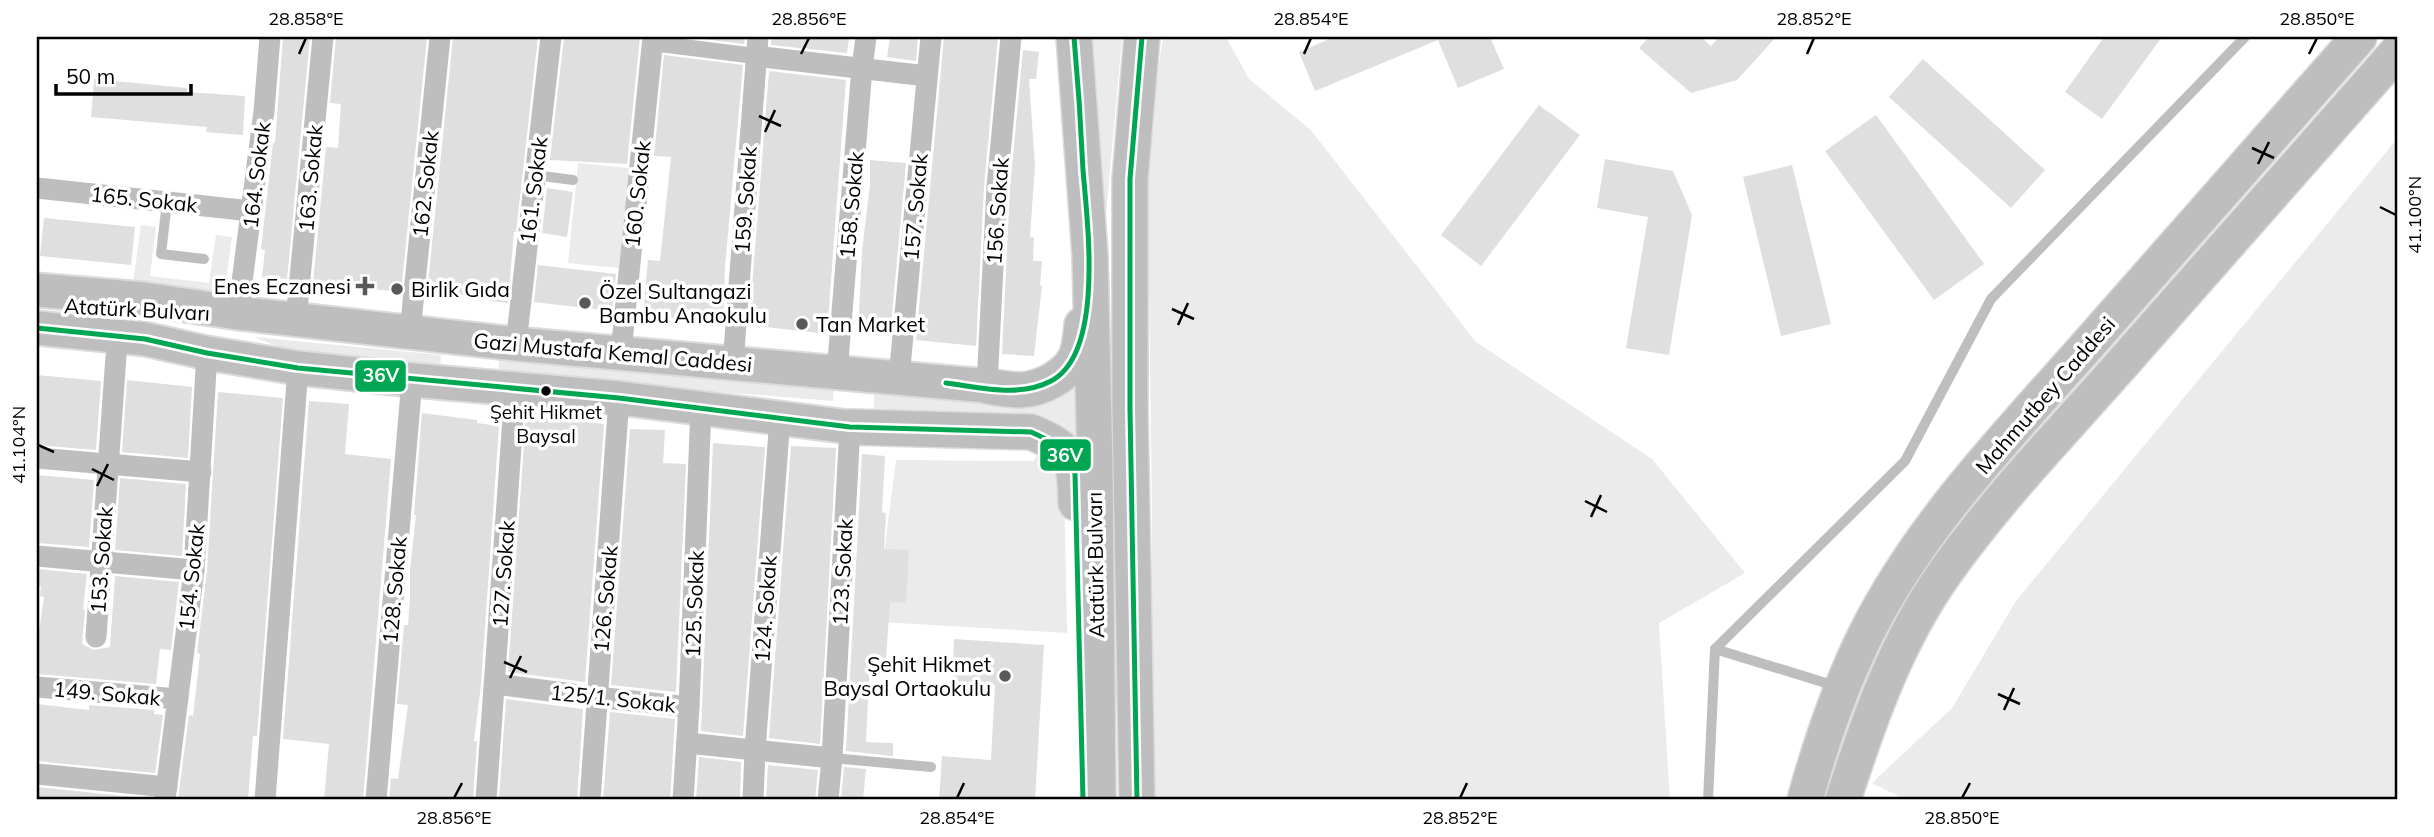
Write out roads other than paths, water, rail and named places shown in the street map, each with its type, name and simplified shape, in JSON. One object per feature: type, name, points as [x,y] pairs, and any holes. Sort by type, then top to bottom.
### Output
[{"type":"highway","name":"Atatürk Bulvarı","points":[[1074,37],[1090,255],[1095,466],[1097,800]]},
{"type":"highway","name":"Atatürk Bulvarı","points":[[1138,800],[1130,409],[1130,180],[1142,37]]},
{"type":"highway","name":"Mahmutbey Caddesi","points":[[1805,800],[1819,750],[1842,687],[1868,631],[1930,530],[2009,434],[2359,37]]},
{"type":"highway","name":"Mahmutbey Caddesi","points":[[1843,800],[1881,689],[1943,575],[2054,440],[2397,52]]},
{"type":"highway","points":[[988,387],[1021,390],[1034,388],[1054,380],[1065,372],[1076,358],[1090,255]]},
{"type":"highway","points":[[850,426],[1031,432],[1048,439],[1072,460],[1075,474],[1083,800]]},
{"type":"main road","points":[[37,290],[144,299],[238,313]]},
{"type":"main road","name":"Atatürk Bulvarı","points":[[37,304],[148,313],[238,313]]},
{"type":"main road","name":"Gazi Mustafa Kemal Caddesi","points":[[238,313],[516,344],[988,387]]},
{"type":"main road","name":"Atatürk Bulvarı","points":[[37,328],[145,339],[207,353]]},
{"type":"main road","points":[[37,347],[116,356],[207,353],[298,368],[619,398],[850,426]]},
{"type":"main road","points":[[780,418],[805,411],[832,410],[843,406],[849,398],[850,389],[847,381],[837,373]]},
{"type":"street","name":"164. Sokak","points":[[238,313],[270,37]]},
{"type":"street","name":"163. Sokak","points":[[296,320],[323,37]]},
{"type":"street","name":"162. Sokak","points":[[410,332],[440,37]]},
{"type":"street","name":"161. Sokak","points":[[516,344],[551,37]]},
{"type":"street","name":"158. Sokak","points":[[837,373],[866,37]]},
{"type":"street","name":"157. Sokak","points":[[899,378],[931,37]]},
{"type":"street","name":"156. Sokak","points":[[988,387],[997,187],[1011,37]]},
{"type":"street","points":[[653,40],[757,46],[862,68],[927,76]]},
{"type":"street","name":"160. Sokak","points":[[621,352],[653,40]]},
{"type":"street","name":"159. Sokak","points":[[733,364],[757,46]]},
{"type":"street","name":"165. Sokak","points":[[37,188],[251,211]]},
{"type":"street","name":"154. Sokak","points":[[166,794],[194,570],[207,353]]},
{"type":"street","name":"153. Sokak","points":[[96,638],[116,356]]},
{"type":"street","points":[[265,800],[298,368]]},
{"type":"street","name":"128. Sokak","points":[[376,800],[412,380]]},
{"type":"street","name":"127. Sokak","points":[[486,800],[515,390]]},
{"type":"street","name":"126. Sokak","points":[[590,800],[619,398]]},
{"type":"street","name":"125. Sokak","points":[[683,800],[701,407]]},
{"type":"street","name":"124. Sokak","points":[[753,800],[780,418]]},
{"type":"street","name":"123. Sokak","points":[[828,800],[850,426]]},
{"type":"street","points":[[37,458],[201,472]]},
{"type":"street","points":[[37,556],[194,570]]},
{"type":"street","name":"125/1. Sokak","points":[[495,684],[689,707]]},
{"type":"street","name":"149. Sokak","points":[[37,687],[178,699]]},
{"type":"street","points":[[687,743],[832,758]]},
{"type":"street","points":[[37,774],[166,794]]},
{"type":"lane","points":[[1709,800],[1715,649],[1905,461],[1991,299],[2245,37]]},
{"type":"lane","points":[[535,175],[573,180]]},
{"type":"lane","points":[[167,202],[161,254],[204,259]]},
{"type":"lane","points":[[1715,649],[1842,687]]},
{"type":"lane","points":[[832,758],[931,767]]},
{"type":"place","name":"Enes Eczanesi","points":[[365,286]]},
{"type":"place","name":"Birlik Gıda","points":[[397,289]]},
{"type":"place","name":"Özel Sultangazi Bambu Anaokulu","points":[[585,303]]},
{"type":"place","name":"Tan Market","points":[[802,324]]},
{"type":"place","name":"Şehit Hikmet Baysal","points":[[546,391]]},
{"type":"place","name":"Şehit Hikmet Baysal Ortaokulu","points":[[1005,676]]}]
